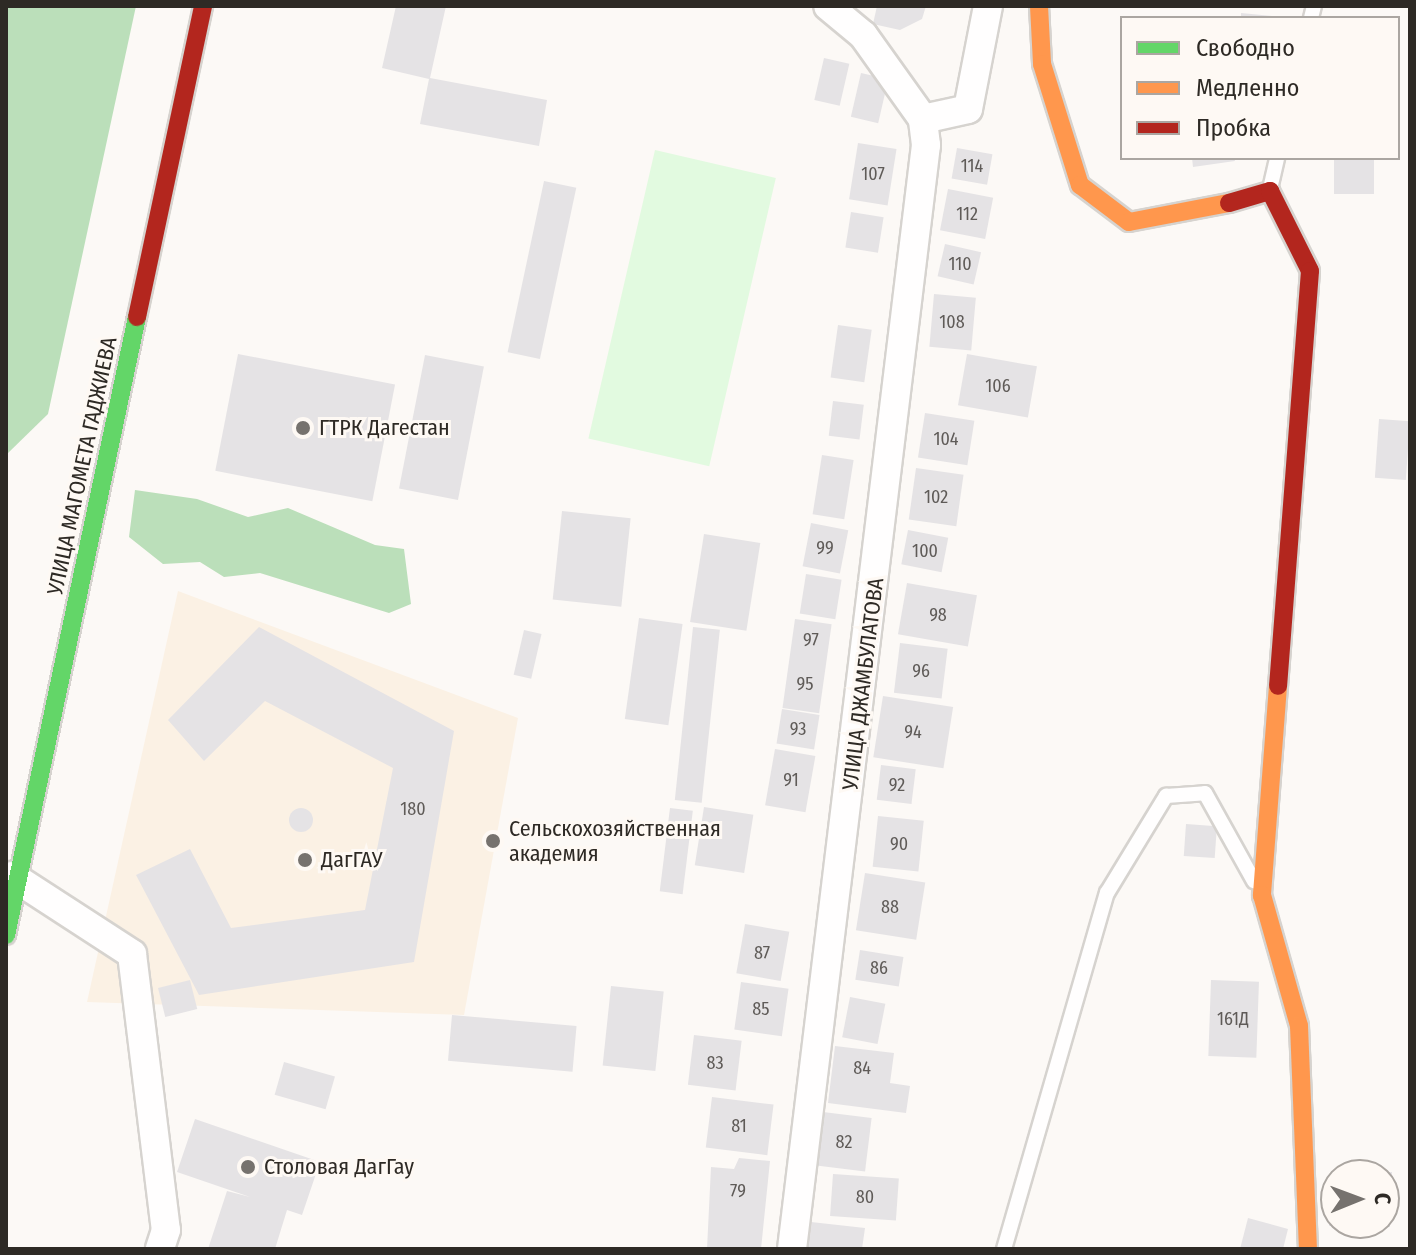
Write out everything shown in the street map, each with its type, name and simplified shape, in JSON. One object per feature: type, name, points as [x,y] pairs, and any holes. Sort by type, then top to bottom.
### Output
[{"type":"main road","name":"УЛИЦА МАГОМЕТА ГАДЖИЕВА","points":[[6,935],[12,886],[184,6]]},
{"type":"main road","name":"УЛИЦА МАГОМЕТА ГАДЖИЕВА","points":[[12,886],[203,6]]},
{"type":"main road","points":[[1039,6],[1042,64],[1080,185],[1129,222],[1190,214],[1270,191],[1310,271],[1262,895],[1299,1026],[1308,1249]]},
{"type":"street","points":[[828,6],[863,35],[923,119],[968,109],[988,6]]},
{"type":"street","name":"УЛИЦА ДЖАМБУЛАТОВА","points":[[792,1249],[917,247],[923,119]]},
{"type":"street","points":[[12,886],[132,954],[166,1230],[160,1249]]},
{"type":"lane","points":[[1270,191],[1277,160]]},
{"type":"lane","points":[[1004,1249],[1107,893],[1166,796],[1205,793],[1262,895]]},
{"type":"shaded area","name":"ДагГАУ","points":[[178,591],[518,718],[464,1015],[87,1002]]},
{"type":"green space","points":[[6,6],[136,6],[48,414],[6,455]]},
{"type":"green space","points":[[655,150],[776,178],[709,466],[588,438]]},
{"type":"green space","points":[[135,490],[197,499],[248,517],[288,508],[375,545],[404,549],[411,604],[389,613],[260,573],[224,577],[200,562],[163,564],[129,537]]},
{"type":"building","points":[[396,6],[446,6],[430,78],[547,100],[539,146],[420,124],[429,79],[382,68]]},
{"type":"building","points":[[877,6],[926,6],[922,19],[900,30],[873,24]]},
{"type":"building","points":[[1241,13],[1272,16],[1241,16]]},
{"type":"building","points":[[824,58],[849,64],[840,106],[814,100]]},
{"type":"building","points":[[861,73],[888,79],[878,123],[851,117]]},
{"type":"building","points":[[858,143],[897,149],[888,205],[849,199]]},
{"type":"building","points":[[957,148],[992,154],[987,185],[952,179]]},
{"type":"building","points":[[1192,160],[1235,161],[1193,167]]},
{"type":"building","points":[[1334,160],[1374,160],[1374,194],[1334,194]]},
{"type":"building","points":[[544,181],[576,188],[540,359],[508,352]]},
{"type":"building","points":[[948,189],[993,198],[985,239],[940,230]]},
{"type":"building","points":[[851,212],[884,217],[878,253],[845,248]]},
{"type":"building","points":[[945,244],[981,252],[974,284],[938,276]]},
{"type":"building","points":[[934,294],[976,298],[971,350],[929,347]]},
{"type":"building","points":[[838,325],[872,330],[864,382],[831,377]]},
{"type":"building","name":"ГТРК Дагестан","points":[[238,354],[395,385],[372,501],[215,471]]},
{"type":"building","points":[[967,354],[1037,366],[1028,418],[958,405]]},
{"type":"building","points":[[425,355],[484,366],[458,500],[399,489]]},
{"type":"building","points":[[833,401],[864,405],[860,440],[829,436]]},
{"type":"building","points":[[925,413],[974,421],[967,465],[918,457]]},
{"type":"building","points":[[1379,419],[1410,421],[1406,480],[1375,478]]},
{"type":"building","points":[[822,455],[854,460],[844,519],[813,514]]},
{"type":"building","points":[[916,468],[964,475],[956,526],[909,519]]},
{"type":"building","points":[[562,511],[631,518],[621,607],[553,600]]},
{"type":"building","points":[[811,523],[848,530],[840,573],[803,566]]},
{"type":"building","points":[[908,530],[948,538],[942,572],[901,564]]},
{"type":"building","points":[[704,534],[760,543],[746,631],[690,622]]},
{"type":"building","points":[[806,574],[842,580],[835,619],[800,614]]},
{"type":"building","points":[[907,583],[977,595],[968,647],[898,634]]},
{"type":"building","points":[[639,618],[683,624],[668,725],[625,719]]},
{"type":"building","points":[[795,619],[832,624],[819,713],[782,708]]},
{"type":"building","points":[[259,627],[454,731],[414,962],[199,995],[136,875],[190,849],[231,928],[365,910],[393,768],[265,701],[204,761],[168,720]]},
{"type":"building","points":[[693,627],[720,630],[702,803],[675,800]]},
{"type":"building","points":[[524,630],[542,634],[531,679],[514,675]]},
{"type":"building","points":[[900,643],[948,649],[942,698],[894,693]]},
{"type":"building","points":[[883,696],[953,707],[943,768],[873,757]]},
{"type":"building","points":[[782,709],[820,715],[814,750],[777,744]]},
{"type":"building","points":[[775,749],[815,756],[805,812],[765,805]]},
{"type":"building","points":[[881,765],[916,769],[911,804],[877,800]]},
{"type":"building","points":[[704,807],[753,815],[744,873],[695,865]]},
{"type":"building","points":[[301,808],[310,811],[313,820],[310,829],[301,832],[292,829],[289,820],[292,811]]},
{"type":"building","points":[[670,808],[693,811],[683,894],[660,891]]},
{"type":"building","points":[[878,816],[924,821],[918,872],[873,867]]},
{"type":"building","points":[[1186,824],[1217,826],[1215,858],[1184,856]]},
{"type":"building","points":[[865,873],[925,883],[916,940],[856,930]]},
{"type":"building","points":[[745,924],[789,932],[781,981],[736,973]]},
{"type":"building","points":[[860,950],[903,957],[899,987],[855,980]]},
{"type":"building","points":[[190,980],[197,1009],[165,1017],[158,988]]},
{"type":"building","points":[[1211,980],[1259,982],[1256,1058],[1208,1056]]},
{"type":"building","points":[[741,982],[789,989],[782,1036],[734,1030]]},
{"type":"building","points":[[611,986],[664,992],[655,1071],[603,1066]]},
{"type":"building","points":[[850,997],[885,1004],[878,1044],[842,1037]]},
{"type":"building","points":[[452,1015],[577,1026],[573,1072],[448,1061]]},
{"type":"building","points":[[694,1035],[742,1041],[736,1090],[688,1085]]},
{"type":"building","points":[[835,1046],[894,1053],[890,1083],[910,1086],[906,1113],[828,1103]]},
{"type":"building","points":[[284,1062],[335,1077],[326,1109],[275,1095]]},
{"type":"building","points":[[712,1097],[774,1105],[767,1155],[706,1148]]},
{"type":"building","points":[[823,1112],[872,1118],[865,1172],[816,1166]]},
{"type":"building","name":"Столовая ДагГау","points":[[195,1119],[320,1162],[302,1215],[287,1210],[275,1249],[208,1249],[227,1191],[250,1197],[177,1172]]},
{"type":"building","points":[[739,1158],[770,1161],[761,1249],[707,1249],[711,1167],[734,1169]]},
{"type":"building","points":[[833,1174],[899,1179],[896,1221],[830,1216]]},
{"type":"building","points":[[1248,1218],[1288,1229],[1283,1249],[1240,1249]]},
{"type":"building","points":[[811,1222],[865,1228],[862,1249],[808,1249]]},
{"type":"traffic: fast","points":[[6,935],[137,317]]},
{"type":"traffic: slow","points":[[1039,6],[1042,64],[1080,185],[1129,222],[1229,203]]},
{"type":"traffic: slow","points":[[1278,686],[1262,895],[1299,1026],[1308,1249]]},
{"type":"traffic: jam","points":[[137,317],[203,6]]},
{"type":"traffic: jam","points":[[1229,203],[1270,191],[1310,271],[1278,686]]},
{"type":"place","name":"ГТРК Дагестан","points":[[303,428]]},
{"type":"place","name":"Сельскохозяйственная академия","points":[[493,841]]},
{"type":"place","name":"ДагГАУ","points":[[305,860]]},
{"type":"place","name":"Столовая ДагГау","points":[[248,1167]]}]
